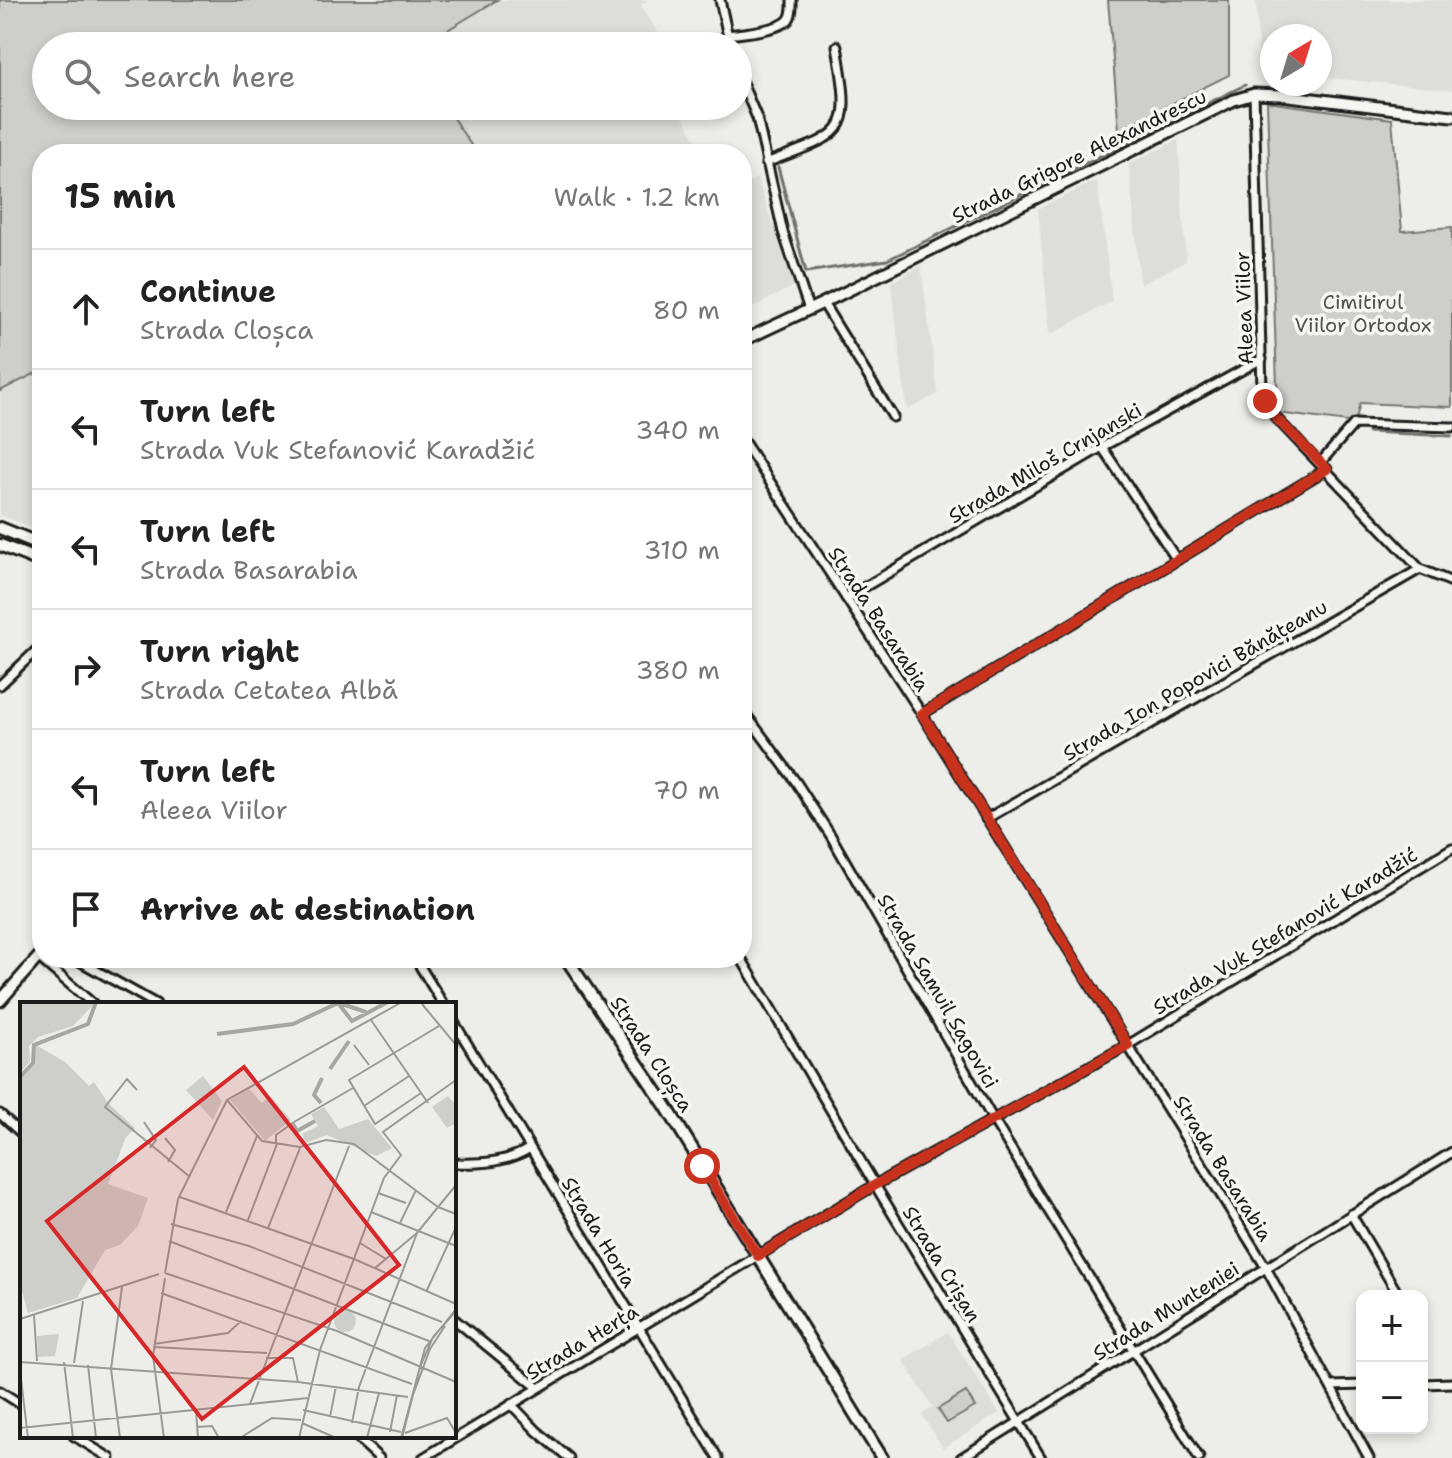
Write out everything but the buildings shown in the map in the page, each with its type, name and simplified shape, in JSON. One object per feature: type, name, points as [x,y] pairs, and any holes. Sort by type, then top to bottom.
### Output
[{"type":"main road","points":[[0,528],[32,541]]},
{"type":"main road","points":[[0,545],[32,558]]},
{"type":"main road","name":"Strada Cloșca","points":[[573,968],[651,1083],[882,1458]]},
{"type":"street","points":[[720,0],[727,32]]},
{"type":"street","points":[[745,32],[788,22],[792,0]]},
{"type":"street","points":[[766,163],[822,143],[836,133],[843,121],[845,108],[837,46]]},
{"type":"street","name":"Strada Grigore Alexandrescu","points":[[752,336],[1234,100],[1254,94],[1281,95],[1452,116]]},
{"type":"street","name":"Aleea Viilor","points":[[1254,94],[1262,389],[1269,409],[1420,569],[1452,582]]},
{"type":"street","points":[[752,106],[783,232],[809,310]]},
{"type":"street","points":[[823,303],[893,417]]},
{"type":"street","name":"Strada Miloš Crnjanski","points":[[846,598],[1102,447],[1262,359]]},
{"type":"street","points":[[922,714],[1177,560],[1324,465],[1354,424],[1452,427]]},
{"type":"street","points":[[1102,447],[1177,560]]},
{"type":"street","name":"Strada Basarabia","points":[[752,454],[922,714],[1265,1266],[1369,1458]]},
{"type":"street","name":"Strada Ion Popovici Bănățeanu","points":[[986,819],[1420,569]]},
{"type":"street","points":[[0,685],[32,655]]},
{"type":"street","name":"Strada Samuil Sagovici","points":[[752,723],[831,836],[994,1121],[1199,1458]]},
{"type":"street","name":"Strada Vuk Stefanović Karadžić","points":[[758,1256],[875,1185],[1128,1045],[1452,848]]},
{"type":"street","points":[[0,1001],[32,964]]},
{"type":"street","points":[[54,968],[91,1002]]},
{"type":"street","points":[[92,968],[152,1002]]},
{"type":"street","points":[[421,968],[442,1002]]},
{"type":"street","name":"Strada Crișan","points":[[747,968],[1041,1458]]},
{"type":"street","name":"Strada Horia","points":[[456,1025],[718,1458]]},
{"type":"street","points":[[0,1114],[20,1132]]},
{"type":"street","points":[[456,1163],[494,1162],[517,1156],[530,1148]]},
{"type":"street","name":"Strada Munteniei","points":[[961,1458],[1452,1152]]},
{"type":"street","points":[[1351,1214],[1395,1290]]},
{"type":"street","name":"Strada Herța","points":[[456,1438],[758,1256]]},
{"type":"street","points":[[456,1321],[537,1387]]},
{"type":"street","points":[[1428,1384],[1452,1383]]},
{"type":"street","points":[[1331,1386],[1356,1385]]},
{"type":"street","points":[[1,1395],[20,1404]]},
{"type":"street","points":[[511,1404],[569,1458]]},
{"type":"street","points":[[77,1438],[110,1458]]},
{"type":"street","points":[[357,1438],[379,1458]]},
{"type":"street","name":"Strada Herța","points":[[423,1458],[456,1438]]},
{"type":"shaded area","points":[[497,0],[648,0],[641,5],[657,32],[444,32]]},
{"type":"shaded area","points":[[1256,0],[1452,0],[1452,90],[1332,78],[1332,24],[1260,24],[1259,70]]},
{"type":"shaded area","points":[[454,120],[685,120],[698,144],[470,144]]},
{"type":"shaded area","points":[[1178,140],[1186,261],[1140,285],[1129,164]]},
{"type":"shaded area","points":[[757,178],[794,286],[752,308],[752,181]]},
{"type":"shaded area","points":[[1097,180],[1112,301],[1050,335],[1038,209]]},
{"type":"shaded area","points":[[921,266],[938,394],[907,410],[891,282]]},
{"type":"shaded area","points":[[32,375],[32,527],[0,515],[0,391]]},
{"type":"shaded area","points":[[948,1332],[999,1413],[943,1448],[922,1415],[933,1407],[903,1360]]},
{"type":"green space","points":[[0,0],[497,0],[444,32],[32,32],[32,120],[454,120],[470,144],[32,144],[32,375],[0,391]]},
{"type":"green space","points":[[1108,0],[1229,0],[1229,75],[1119,130]]},
{"type":"green space","name":"Cimitirul Viilor Ortodox","points":[[1267,102],[1392,119],[1402,231],[1452,227],[1452,407],[1360,403],[1355,423],[1278,413]]},
{"type":"green space","points":[[966,1392],[975,1407],[947,1423],[938,1409]]},
{"type":"waterway","points":[[778,167],[806,272],[887,260],[1245,85]]},
{"type":"waterway","points":[[1368,432],[1452,436]]},
{"type":"route","points":[[702,1166],[758,1256],[875,1185],[1128,1045],[922,714],[1327,469],[1276,418],[1265,401]]}]
